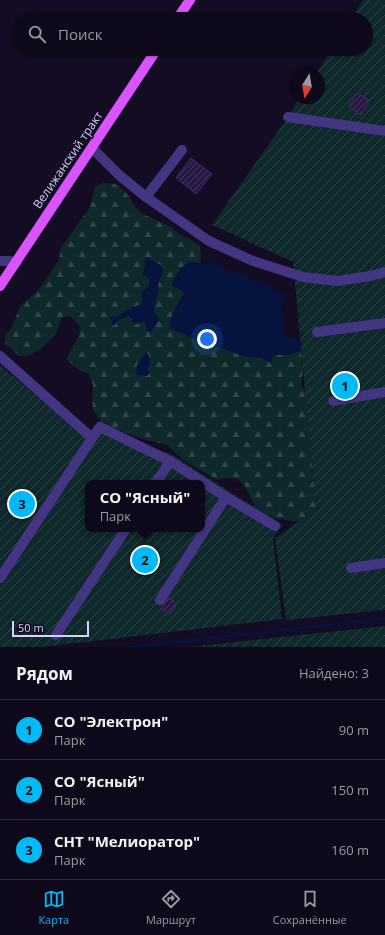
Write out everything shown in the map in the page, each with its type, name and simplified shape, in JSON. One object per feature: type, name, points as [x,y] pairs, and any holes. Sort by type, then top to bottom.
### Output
[{"type":"main road","points":[[182,12],[190,0]]},
{"type":"main road","name":"Велижанский тракт","points":[[0,286],[152,56]]},
{"type":"street","points":[[288,117],[385,131]]},
{"type":"street","points":[[92,148],[119,175],[146,197],[209,241],[253,261],[303,277],[337,281],[385,272]]},
{"type":"street","points":[[146,197],[182,150]]},
{"type":"street","points":[[0,261],[10,261],[16,263]]},
{"type":"street","points":[[317,332],[385,323]]},
{"type":"street","points":[[0,356],[92,438]]},
{"type":"street","points":[[333,401],[385,392]]},
{"type":"street","points":[[0,578],[100,427],[170,461],[200,480]]},
{"type":"street","points":[[158,480],[170,461]]},
{"type":"street","points":[[205,484],[275,526]]},
{"type":"street","points":[[205,530],[226,497]]},
{"type":"street","points":[[56,635],[124,532]]},
{"type":"street","points":[[160,600],[204,532]]},
{"type":"street","points":[[350,568],[385,563]]},
{"type":"green space","points":[[363,0],[385,0],[385,610],[286,620],[275,538],[316,510],[293,262],[212,225],[296,104],[325,104],[325,68],[320,68],[328,56],[373,56],[373,12],[355,12]]},
{"type":"green space","points":[[103,183],[115,184],[129,196],[135,207],[145,215],[171,227],[179,234],[200,246],[200,263],[189,262],[174,278],[175,287],[181,289],[184,294],[174,311],[171,329],[208,346],[219,347],[244,356],[261,358],[271,363],[272,354],[287,355],[301,350],[303,370],[301,384],[308,397],[385,494],[300,522],[273,518],[257,511],[245,486],[237,479],[226,478],[217,480],[183,460],[167,445],[143,439],[103,424],[93,410],[93,385],[89,374],[79,370],[66,359],[79,336],[80,326],[70,316],[62,317],[56,334],[41,349],[28,356],[19,356],[5,343],[5,336],[12,326],[21,305],[38,291],[59,260],[61,248],[90,207],[95,187]],"holes":[[[147,257],[153,262],[161,265],[163,270],[158,285],[154,308],[154,312],[159,319],[151,331],[146,327],[145,321],[139,322],[128,316],[118,320],[114,326],[111,316],[116,318],[128,310],[142,304],[143,300],[141,292],[148,288],[150,281],[144,272]]]},
{"type":"green space","points":[[0,365],[87,438],[0,569]]},
{"type":"green space","points":[[100,431],[171,454],[283,525],[273,537],[282,619],[42,647],[0,647],[0,582]]},
{"type":"green space","points":[[385,626],[385,647],[189,647]]},
{"type":"shaded area","points":[[147,257],[153,262],[161,265],[163,270],[158,285],[154,308],[154,312],[159,319],[151,332],[148,331],[145,321],[136,324],[132,322],[132,318],[128,316],[118,320],[113,326],[110,316],[116,317],[131,308],[142,304],[143,300],[141,292],[148,288],[150,282],[147,277],[141,275],[144,272],[145,259]]},
{"type":"shaded area","points":[[214,261],[220,264],[227,271],[242,274],[255,281],[267,283],[274,291],[281,292],[286,301],[281,307],[284,318],[282,324],[283,331],[286,337],[301,341],[301,350],[287,355],[273,354],[272,363],[261,358],[244,356],[219,347],[208,346],[171,329],[170,320],[184,294],[181,290],[172,286],[172,283],[181,268],[191,262],[203,265]]},
{"type":"shaded area","points":[[146,352],[149,355],[150,364],[148,369],[150,372],[147,376],[136,373],[137,365]]},
{"type":"building","points":[[357,93],[369,100],[361,115],[349,107]]},
{"type":"building","points":[[191,158],[212,174],[196,194],[176,178]]},
{"type":"building","points":[[168,598],[177,603],[170,614],[161,609]]},
{"type":"waterway","points":[[129,647],[385,619]]},
{"type":"place","name":"СО \"Электрон\"","points":[[345,386]]},
{"type":"place","name":"СНТ \"Мелиоратор\"","points":[[22,504]]},
{"type":"place","name":"СО \"Ясный\"","points":[[145,560]]}]
